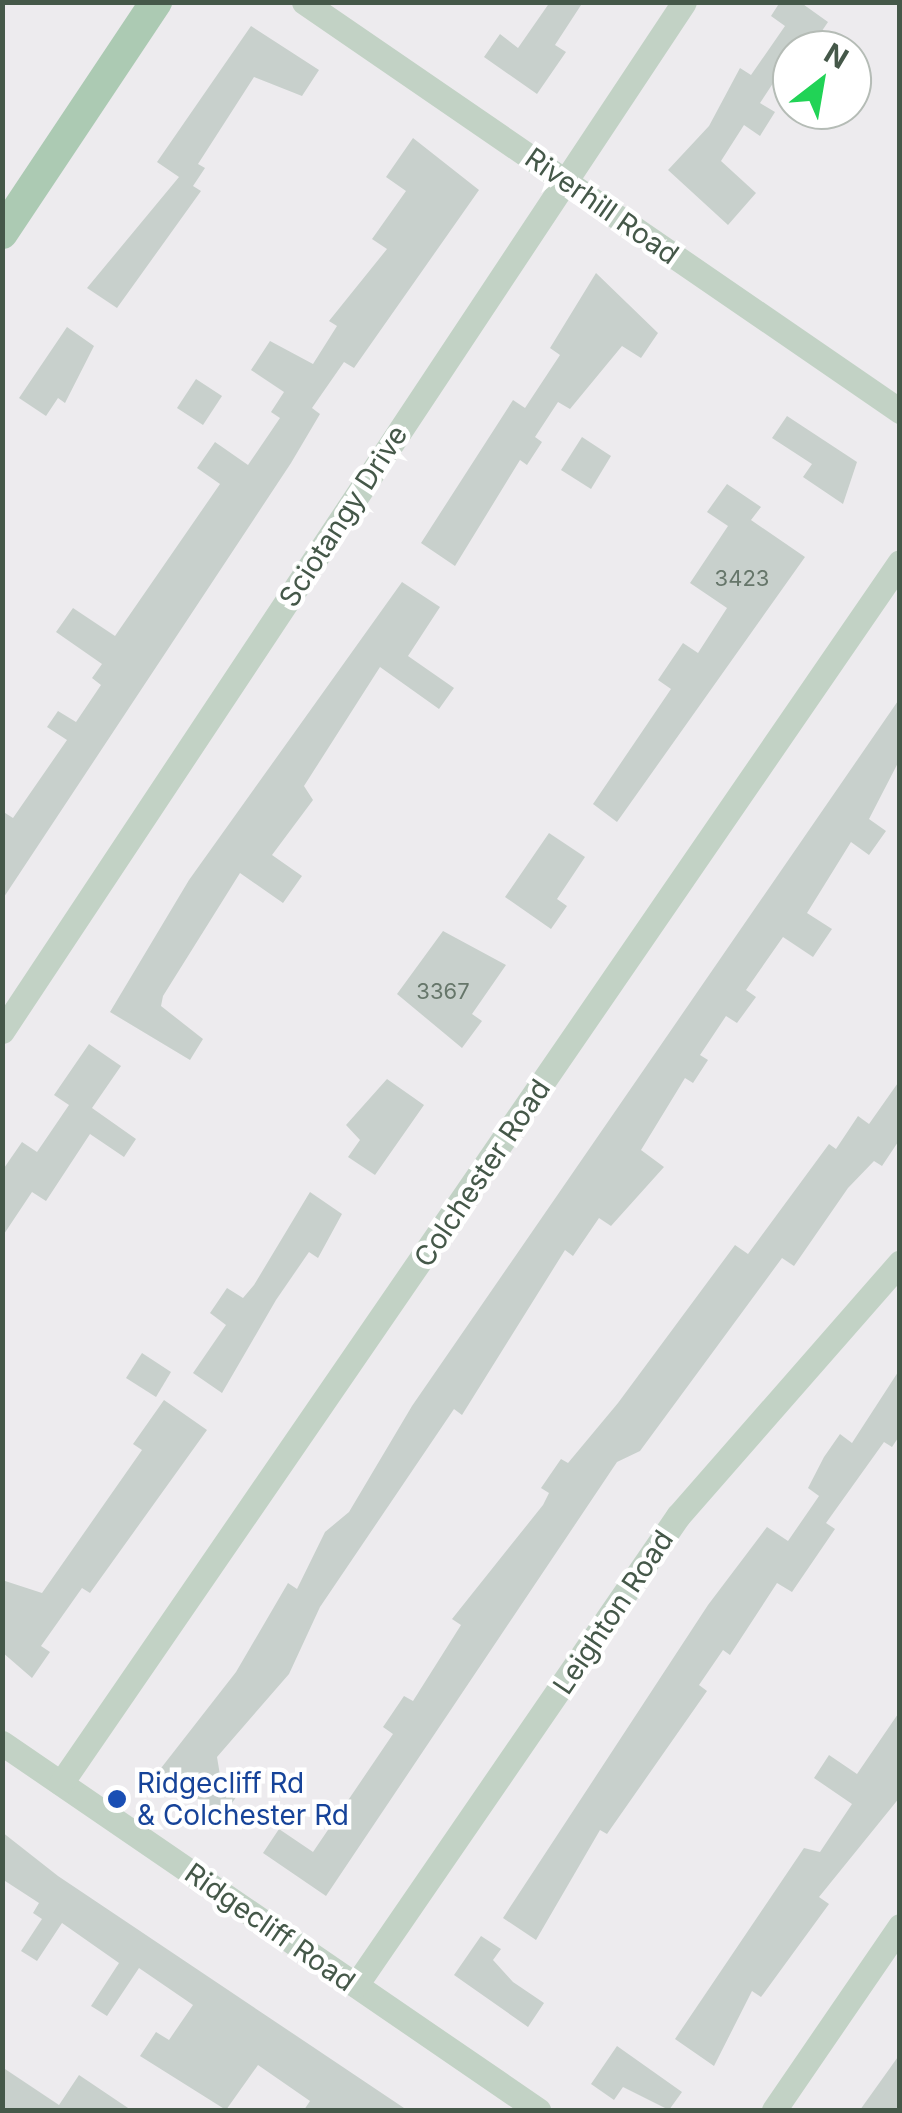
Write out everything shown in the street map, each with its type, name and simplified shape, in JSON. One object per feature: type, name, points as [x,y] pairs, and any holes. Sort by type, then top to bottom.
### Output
[{"type":"main road","points":[[8,213],[156,2]]},
{"type":"street","name":"Riverhill Road","points":[[304,2],[900,410]]},
{"type":"street","name":"Sciotangy Drive","points":[[2,1031],[684,2]]},
{"type":"street","name":"Colchester Road","points":[[61,1783],[900,562]]},
{"type":"street","name":"Leighton Road","points":[[356,1986],[678,1516],[900,1262]]},
{"type":"street","name":"Ridgecliff Road","points":[[2,1743],[538,2110]]},
{"type":"street","points":[[774,2110],[900,1926]]},
{"type":"building","points":[[550,2],[583,2],[555,45],[566,52],[537,94],[484,57],[500,34],[518,48]]},
{"type":"building","points":[[780,2],[800,2],[828,22],[823,30],[782,30],[785,26],[771,16]]},
{"type":"building","points":[[251,26],[319,70],[302,96],[254,77],[198,164],[205,168],[193,186],[201,191],[117,308],[87,288],[179,177],[157,162]]},
{"type":"building","points":[[772,45],[772,85],[760,103],[772,110],[772,117],[760,136],[744,125],[721,161],[756,193],[728,225],[668,170],[709,126],[740,68],[751,75]]},
{"type":"building","points":[[413,138],[479,190],[354,368],[344,362],[312,408],[320,414],[291,463],[2,900],[2,811],[13,818],[67,740],[47,727],[58,711],[76,722],[101,685],[92,678],[102,664],[56,632],[73,608],[115,636],[220,484],[197,468],[215,442],[248,465],[280,418],[271,412],[284,392],[251,370],[270,341],[313,364],[337,326],[329,321],[387,249],[372,239],[406,191],[386,177]]},
{"type":"building","points":[[596,273],[658,333],[641,358],[622,346],[570,409],[558,402],[535,437],[542,442],[527,465],[520,460],[455,566],[421,543],[513,400],[525,408],[560,355],[550,348]]},
{"type":"building","points":[[67,327],[94,346],[65,403],[58,398],[46,416],[19,398]]},
{"type":"building","points":[[196,379],[222,396],[203,425],[177,408]]},
{"type":"building","points":[[787,416],[857,462],[843,504],[803,477],[812,464],[772,438]]},
{"type":"building","points":[[582,437],[611,456],[591,489],[561,470]]},
{"type":"building","points":[[727,484],[761,507],[751,520],[805,557],[617,822],[593,804],[671,689],[658,680],[683,643],[698,653],[727,608],[690,583],[728,526],[707,512]]},
{"type":"building","points":[[402,582],[440,607],[408,656],[454,688],[439,709],[380,667],[304,786],[313,800],[272,855],[302,876],[283,903],[240,873],[163,996],[161,1006],[203,1039],[190,1060],[110,1012],[189,880]]},
{"type":"building","points":[[900,698],[900,759],[869,819],[886,831],[869,855],[851,842],[807,913],[832,929],[813,957],[783,937],[746,990],[756,997],[737,1023],[726,1016],[700,1055],[708,1060],[693,1083],[685,1078],[641,1150],[664,1167],[611,1226],[599,1218],[573,1256],[565,1250],[462,1415],[454,1409],[320,1607],[289,1674],[217,1757],[220,1775],[241,1790],[223,1816],[158,1772],[236,1672],[288,1583],[297,1589],[325,1532],[349,1512],[412,1406]]},
{"type":"building","points":[[549,833],[585,857],[557,899],[567,906],[551,929],[505,897]]},
{"type":"building","points":[[443,931],[506,965],[472,1014],[482,1021],[462,1048],[397,994]]},
{"type":"building","points":[[89,1044],[121,1066],[92,1108],[136,1139],[124,1157],[90,1134],[46,1201],[32,1192],[2,1237],[2,1171],[22,1142],[37,1152],[69,1105],[54,1095]]},
{"type":"building","points":[[387,1079],[424,1105],[375,1175],[348,1157],[360,1140],[346,1125]]},
{"type":"building","points":[[900,1080],[900,1139],[882,1166],[874,1161],[848,1188],[794,1266],[782,1258],[640,1451],[617,1462],[326,1896],[263,1853],[279,1829],[313,1852],[393,1734],[383,1727],[404,1696],[413,1701],[461,1625],[452,1619],[543,1505],[549,1493],[541,1488],[561,1459],[568,1463],[618,1403],[735,1245],[748,1254],[829,1144],[836,1149],[858,1116],[869,1124]]},
{"type":"building","points":[[310,1192],[342,1214],[318,1258],[309,1252],[276,1300],[222,1393],[193,1373],[226,1325],[210,1313],[227,1288],[243,1298],[254,1285]]},
{"type":"building","points":[[142,1353],[171,1372],[156,1397],[126,1378]]},
{"type":"building","points":[[900,1369],[900,1435],[892,1447],[884,1442],[826,1523],[835,1529],[792,1592],[777,1583],[730,1655],[723,1650],[699,1685],[707,1691],[607,1834],[600,1830],[536,1940],[503,1918],[708,1605],[767,1527],[788,1541],[819,1496],[808,1488],[824,1457],[840,1434],[852,1443]]},
{"type":"building","points":[[164,1400],[207,1430],[90,1593],[82,1588],[41,1646],[50,1652],[32,1678],[2,1652],[2,1580],[42,1593],[142,1450],[133,1444]]},
{"type":"building","points":[[900,1711],[900,1797],[819,1897],[829,1904],[761,1997],[752,1991],[714,2066],[675,2039],[804,1848],[820,1852],[852,1804],[814,1778],[829,1755],[857,1774]]},
{"type":"building","points":[[2,1832],[58,1876],[407,2110],[304,2110],[310,2101],[258,2065],[226,2110],[140,2056],[156,2032],[169,2040],[193,2005],[139,1968],[107,2016],[91,2006],[119,1963],[62,1923],[37,1961],[21,1951],[42,1919],[33,1913],[39,1903],[2,1879]]},
{"type":"building","points":[[481,1936],[501,1949],[493,1960],[513,1982],[544,2003],[528,2027],[454,1975]]},
{"type":"building","points":[[617,2046],[682,2092],[669,2110],[623,2087],[614,2100],[591,2084]]},
{"type":"building","points":[[900,2054],[900,2110],[860,2110]]},
{"type":"building","points":[[2,2067],[59,2105],[79,2075],[131,2110],[2,2110]]},
{"type":"place","name":"Ridgecliff Rd & Colchester Rd","points":[[117,1799]]}]
